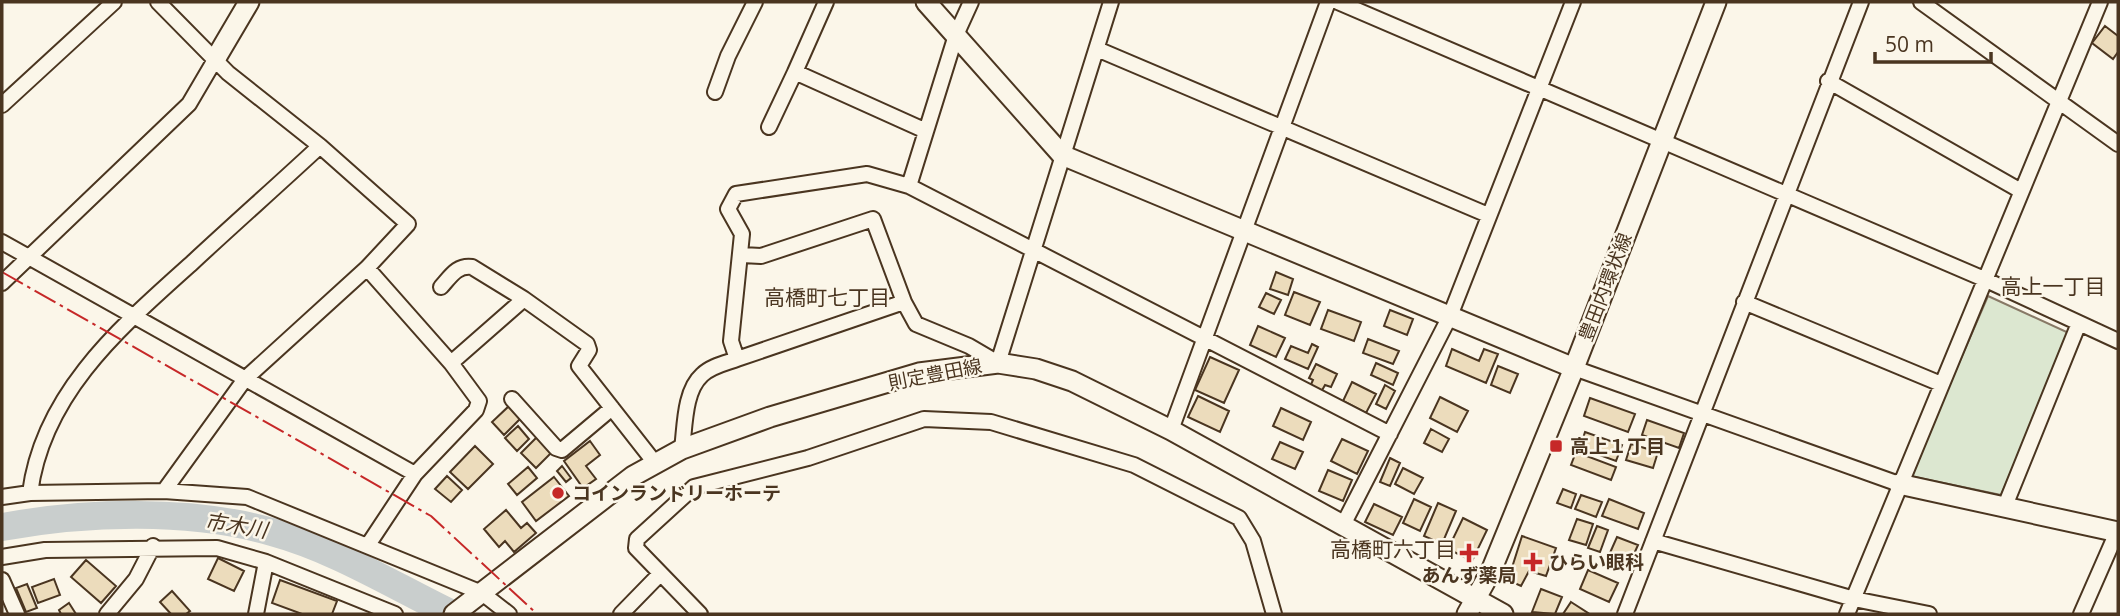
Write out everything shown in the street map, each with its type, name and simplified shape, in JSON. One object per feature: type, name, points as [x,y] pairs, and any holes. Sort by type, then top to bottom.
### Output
[{"type":"street","points":[[2,105],[114,2]]},
{"type":"street","points":[[158,2],[228,73],[320,146],[408,224],[366,268],[245,379],[164,491]]},
{"type":"street","points":[[2,283],[189,104],[249,2]]},
{"type":"street","points":[[715,92],[728,56],[755,2]]},
{"type":"street","points":[[769,127],[827,2]]},
{"type":"street","points":[[926,2],[1062,155],[1574,368],[1701,414],[1899,484],[2118,531],[2081,614]]},
{"type":"street","points":[[909,186],[956,35],[971,2]]},
{"type":"street","points":[[742,255],[761,256],[873,219],[904,302],[916,324],[969,346],[998,363],[1111,2]]},
{"type":"street","points":[[1171,430],[1328,2]]},
{"type":"street","points":[[1338,2],[1540,86],[1661,142],[1984,279],[2118,341]]},
{"type":"street","points":[[1343,525],[1450,316],[1573,2]]},
{"type":"street","name":"豊田内環状線","points":[[1470,606],[1491,571],[1574,368],[1716,2]]},
{"type":"street","points":[[1625,614],[1787,195],[1828,81],[1861,2]]},
{"type":"street","points":[[1921,2],[2118,144]]},
{"type":"street","points":[[1847,614],[2099,2]]},
{"type":"street","points":[[1097,48],[1283,125],[1488,215]]},
{"type":"street","points":[[795,72],[926,131]]},
{"type":"street","points":[[1828,81],[2021,191]]},
{"type":"street","points":[[30,493],[40,445],[68,391],[99,351],[320,146]]},
{"type":"street","points":[[737,359],[731,341],[742,255],[742,234],[728,209],[736,194],[867,174],[909,186],[1034,248],[1204,340],[1390,434]]},
{"type":"street","points":[[2,243],[415,474]]},
{"type":"street","points":[[441,288],[455,270],[464,266],[472,267],[524,299],[589,346],[579,366],[655,463]]},
{"type":"street","points":[[366,268],[451,363],[479,401],[476,410],[415,474],[368,545]]},
{"type":"street","points":[[451,363],[524,299]]},
{"type":"street","points":[[682,449],[689,399],[697,380],[711,369],[904,302]]},
{"type":"street","points":[[1744,302],[1941,384]]},
{"type":"street","points":[[2005,506],[2079,323]]},
{"type":"street","name":"則定豊田線","points":[[454,614],[655,463],[682,449],[770,417],[919,373],[998,363],[1036,369],[1072,382],[1171,430],[1343,525],[1470,606],[1494,612]]},
{"type":"street","points":[[512,399],[556,448],[562,450],[612,408]]},
{"type":"street","points":[[700,614],[636,548],[637,539],[694,487],[808,458],[924,419],[959,418],[991,422],[1134,465],[1239,518],[1253,541],[1274,614]]},
{"type":"street","points":[[2,497],[30,493],[164,491],[247,497],[482,593],[509,614]]},
{"type":"street","points":[[1653,541],[1854,599],[1929,614]]},
{"type":"street","points":[[2,557],[45,551],[153,546],[217,548],[266,562],[395,614]]},
{"type":"street","points":[[107,614],[136,579],[153,546]]},
{"type":"street","points":[[256,614],[266,562]]},
{"type":"street","name":"豊田内環状線","points":[[1491,571],[1494,612]]},
{"type":"street","points":[[621,614],[660,575]]},
{"type":"street","points":[[2,580],[17,614]]},
{"type":"green space","points":[[1988,296],[2071,334],[2001,495],[1910,476]]},
{"type":"building","points":[[2105,26],[2118,36],[2118,52],[2113,59],[2092,43]]},
{"type":"building","points":[[1276,272],[1293,279],[1288,295],[1270,289]]},
{"type":"building","points":[[1294,292],[1320,302],[1310,325],[1285,315]]},
{"type":"building","points":[[1266,293],[1281,300],[1274,314],[1259,307]]},
{"type":"building","points":[[1328,310],[1361,322],[1354,341],[1321,329]]},
{"type":"building","points":[[1390,310],[1413,319],[1407,335],[1384,326]]},
{"type":"building","points":[[1258,326],[1285,338],[1276,357],[1250,345]]},
{"type":"building","points":[[1368,339],[1399,351],[1393,364],[1363,353]]},
{"type":"building","points":[[1312,344],[1318,347],[1308,369],[1285,359],[1291,346],[1308,353]]},
{"type":"building","points":[[1452,349],[1479,361],[1484,349],[1498,354],[1486,383],[1446,366]]},
{"type":"building","points":[[1210,357],[1239,370],[1224,403],[1195,390]]},
{"type":"building","points":[[1376,363],[1398,373],[1393,385],[1371,375]]},
{"type":"building","points":[[1316,364],[1337,374],[1331,387],[1325,385],[1320,394],[1309,389],[1313,380],[1309,378]]},
{"type":"building","points":[[1498,366],[1518,374],[1510,393],[1491,385]]},
{"type":"building","points":[[1352,382],[1376,394],[1366,413],[1343,401]]},
{"type":"building","points":[[1385,385],[1395,391],[1386,409],[1376,404]]},
{"type":"building","points":[[1198,396],[1229,411],[1220,432],[1188,417]]},
{"type":"building","points":[[1440,397],[1468,411],[1457,432],[1430,418]]},
{"type":"building","points":[[1590,398],[1635,414],[1628,432],[1584,416]]},
{"type":"building","points":[[510,405],[522,417],[504,435],[492,422]]},
{"type":"building","points":[[1281,408],[1311,422],[1303,440],[1273,426]]},
{"type":"building","points":[[1647,420],[1684,433],[1679,448],[1642,435]]},
{"type":"building","points":[[518,426],[529,439],[517,451],[505,438]]},
{"type":"building","points":[[1431,429],[1449,439],[1442,452],[1424,443]]},
{"type":"building","points":[[1585,432],[1622,445],[1616,461],[1580,448]]},
{"type":"building","points":[[538,436],[553,451],[536,468],[521,453]]},
{"type":"building","points":[[1342,439],[1368,451],[1357,474],[1331,461]]},
{"type":"building","points":[[590,441],[600,455],[586,466],[596,479],[583,488],[564,461]]},
{"type":"building","points":[[1280,442],[1303,452],[1295,469],[1272,459]]},
{"type":"building","points":[[1631,444],[1658,452],[1653,468],[1626,460]]},
{"type":"building","points":[[475,446],[493,464],[468,489],[450,472]]},
{"type":"building","points":[[1576,452],[1616,467],[1611,480],[1571,465]]},
{"type":"building","points":[[1390,458],[1400,463],[1390,486],[1380,482]]},
{"type":"building","points":[[562,466],[571,478],[566,482],[557,471]]},
{"type":"building","points":[[528,467],[537,478],[517,495],[508,484]]},
{"type":"building","points":[[1403,468],[1423,478],[1414,494],[1395,484]]},
{"type":"building","points":[[1328,470],[1352,480],[1343,501],[1319,491]]},
{"type":"building","points":[[447,476],[462,490],[451,502],[435,489]]},
{"type":"building","points":[[554,477],[569,496],[536,521],[522,502]]},
{"type":"building","points":[[1563,489],[1576,494],[1571,508],[1557,503]]},
{"type":"building","points":[[1581,495],[1602,502],[1596,517],[1575,509]]},
{"type":"building","points":[[1414,499],[1431,507],[1420,531],[1403,523]]},
{"type":"building","points":[[1609,499],[1644,513],[1638,529],[1602,516]]},
{"type":"building","points":[[1438,503],[1456,511],[1442,544],[1424,536]]},
{"type":"building","points":[[1374,504],[1402,517],[1393,535],[1365,522]]},
{"type":"building","points":[[506,510],[521,528],[527,523],[536,533],[514,552],[505,541],[499,547],[484,529]]},
{"type":"building","points":[[1463,518],[1487,530],[1472,561],[1448,549]]},
{"type":"building","points":[[1577,519],[1593,524],[1586,545],[1569,540]]},
{"type":"building","points":[[1597,526],[1608,530],[1600,552],[1588,548]]},
{"type":"building","name":"ひらい眼科","points":[[1522,536],[1556,548],[1546,576],[1529,571],[1521,586],[1510,581],[1509,577]]},
{"type":"building","points":[[1617,537],[1638,545],[1630,563],[1609,555]]},
{"type":"building","points":[[218,558],[244,571],[234,591],[208,579]]},
{"type":"building","points":[[86,560],[116,586],[101,603],[71,577]]},
{"type":"building","points":[[1588,570],[1618,583],[1609,602],[1580,589]]},
{"type":"building","points":[[54,579],[60,595],[38,603],[32,587]]},
{"type":"building","points":[[280,580],[337,601],[332,614],[302,614],[272,603]]},
{"type":"building","points":[[27,584],[37,608],[26,612],[16,588]]},
{"type":"building","points":[[1541,589],[1562,597],[1555,614],[1532,612]]},
{"type":"building","points":[[172,591],[190,611],[186,614],[171,614],[160,602]]},
{"type":"building","points":[[1571,602],[1588,613],[1563,614]]},
{"type":"building","points":[[69,603],[76,614],[61,614],[59,610]]},
{"type":"waterway","name":"市木川","points":[[2,527],[68,518],[137,515],[207,519],[240,524],[319,548],[452,614]]},
{"type":"power","points":[[2,272],[431,516],[537,614]]},
{"type":"place","name":"高上１丁目","points":[[1556,446]]},
{"type":"place","name":"コインランドリーホーテ","points":[[558,493]]},
{"type":"place","name":"あんず薬局","points":[[1469,553]]},
{"type":"place","name":"ひらい眼科","points":[[1533,562]]},
{"type":"district","name":"高上一丁目","points":[[2053,287]]},
{"type":"district","name":"高橋町七丁目","points":[[827,298]]},
{"type":"district","name":"高橋町六丁目","points":[[1393,550]]}]
